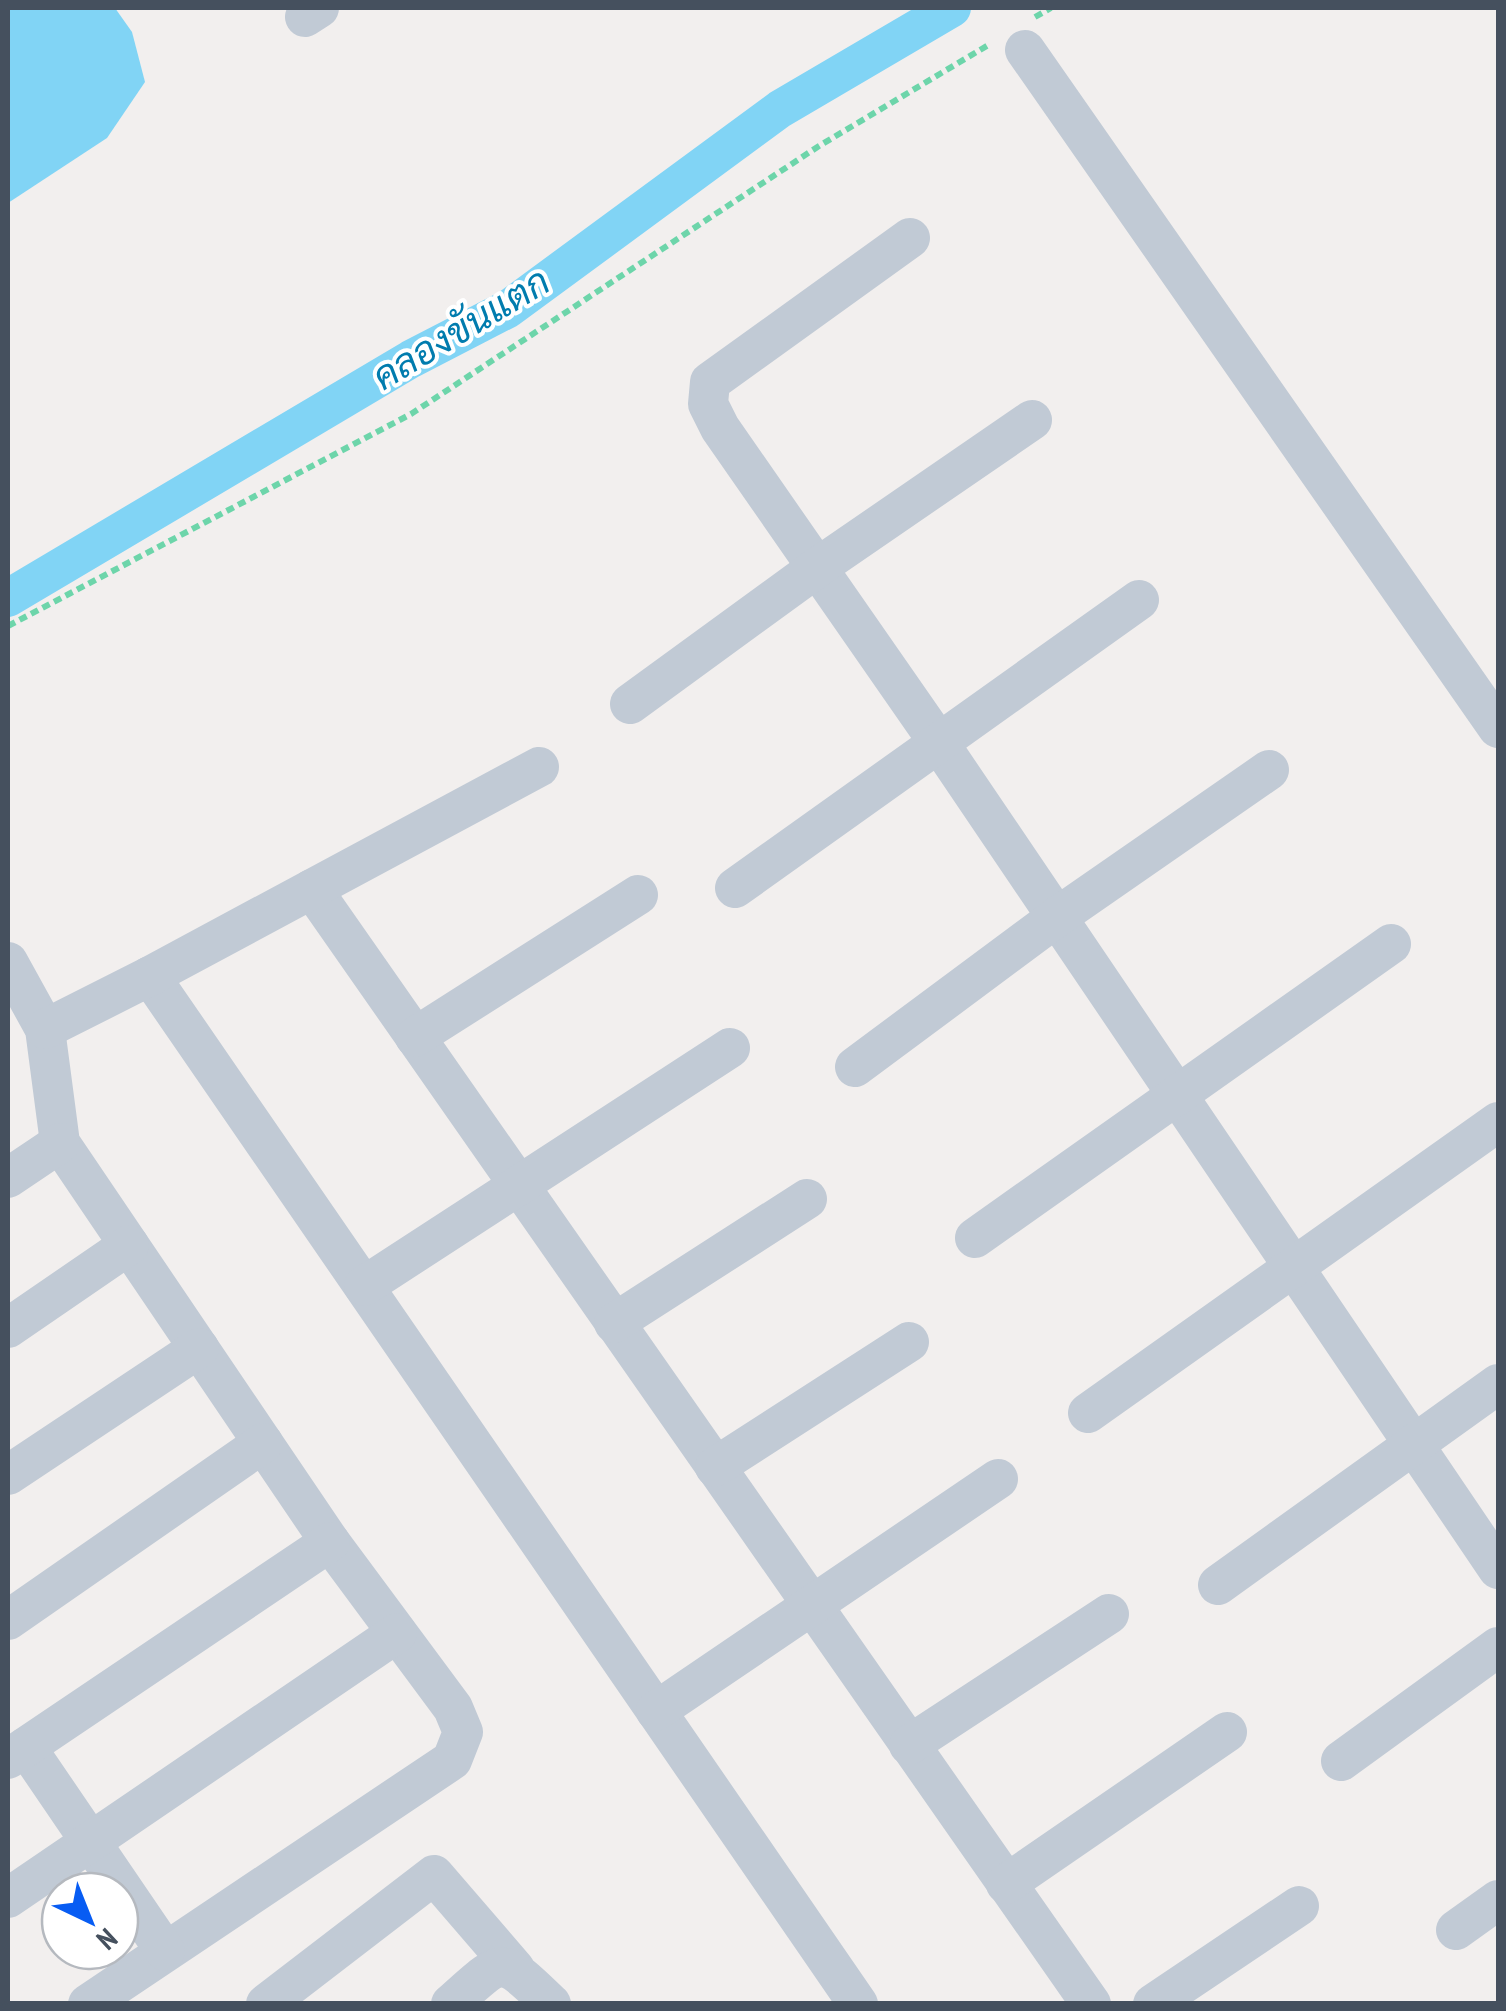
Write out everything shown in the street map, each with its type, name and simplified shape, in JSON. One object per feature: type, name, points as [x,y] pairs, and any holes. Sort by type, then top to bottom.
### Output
[{"type":"street","points":[[1020,35],[1498,728]]},
{"type":"street","points":[[910,238],[710,382],[708,404],[720,428],[939,743],[1498,1570]]},
{"type":"street","points":[[630,704],[818,567],[1032,420]]},
{"type":"street","points":[[735,888],[1140,600]]},
{"type":"street","points":[[45,1029],[539,767]]},
{"type":"street","points":[[854,1066],[1057,917],[1269,770]]},
{"type":"street","points":[[312,890],[1091,2004]]},
{"type":"street","points":[[415,1038],[638,895]]},
{"type":"street","points":[[976,1238],[1391,944]]},
{"type":"street","points":[[8,962],[45,1029],[60,1143],[330,1542],[453,1708],[463,1732],[452,1760],[88,2004]]},
{"type":"street","points":[[150,976],[858,2004]]},
{"type":"street","points":[[364,1286],[730,1048]]},
{"type":"street","points":[[1088,1413],[1498,1122]]},
{"type":"street","points":[[8,1178],[60,1143]]},
{"type":"street","points":[[614,1323],[807,1199]]},
{"type":"street","points":[[8,1328],[129,1245]]},
{"type":"street","points":[[715,1467],[909,1342]]},
{"type":"street","points":[[8,1475],[199,1348]]},
{"type":"street","points":[[1218,1585],[1498,1384]]},
{"type":"street","points":[[8,1620],[263,1443]]},
{"type":"street","points":[[656,1711],[998,1479]]},
{"type":"street","points":[[165,1951],[90,1841],[17,1753],[330,1542]]},
{"type":"street","points":[[909,1745],[1109,1614]]},
{"type":"street","points":[[8,1898],[397,1633]]},
{"type":"street","points":[[1341,1761],[1498,1647]]},
{"type":"street","points":[[1006,1884],[1227,1732]]},
{"type":"street","points":[[266,2004],[434,1875],[550,2004]]},
{"type":"street","points":[[1456,1930],[1498,1900]]},
{"type":"street","points":[[1153,2004],[1299,1906]]},
{"type":"street","points":[[451,2004],[486,1972],[503,1966],[515,1969]]},
{"type":"path","points":[[8,626],[411,414],[819,146],[1020,35],[1050,8]]},
{"type":"water","points":[[8,8],[115,8],[132,32],[145,82],[107,138],[8,203]]},
{"type":"waterway","name":"คลองขันแตก","points":[[8,598],[411,359],[508,309],[780,109],[952,8]]}]
